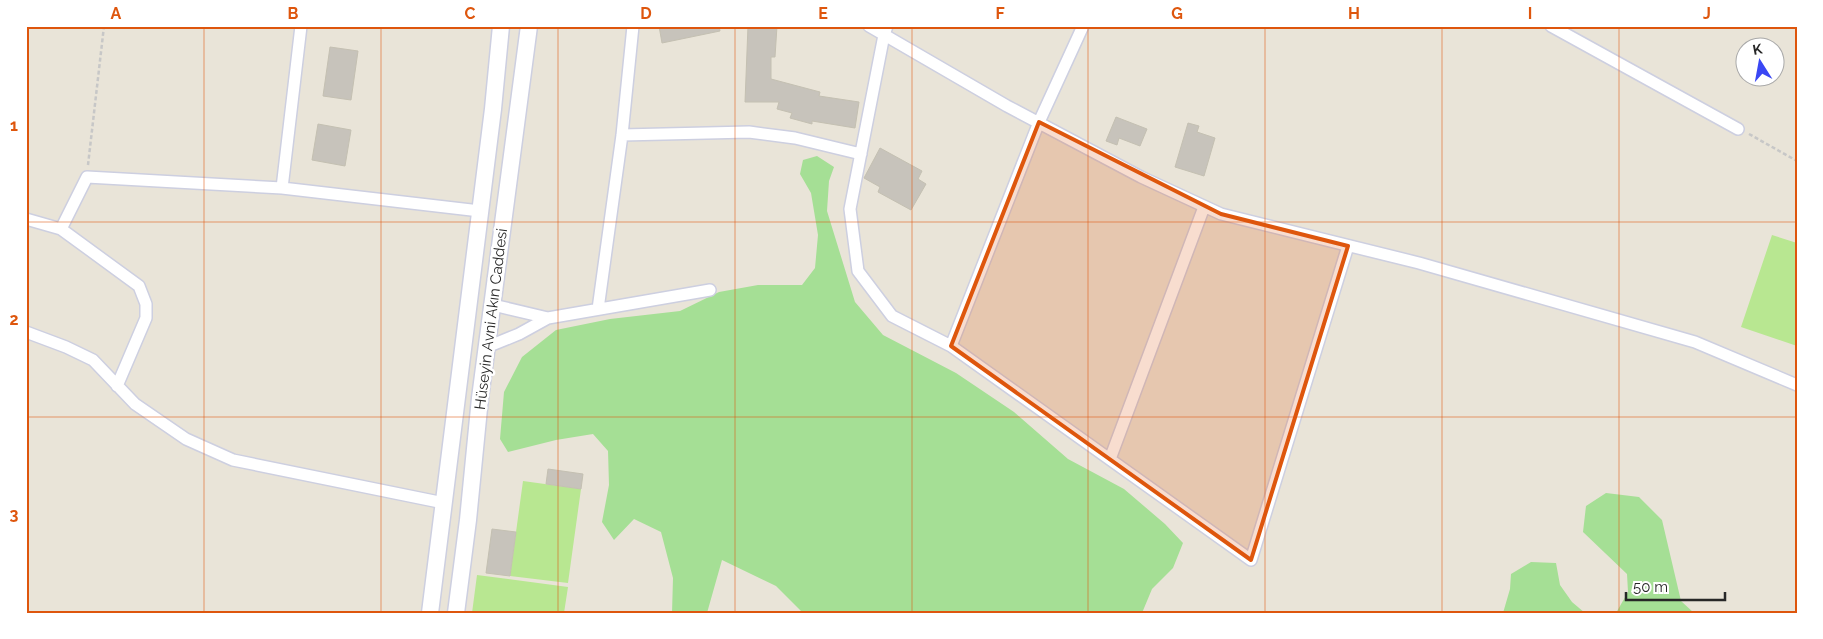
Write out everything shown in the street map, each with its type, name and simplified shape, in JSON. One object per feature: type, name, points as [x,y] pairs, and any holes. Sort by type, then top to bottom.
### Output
[{"type":"main road","name":"Hüseyin Avni Akın Caddesi","points":[[430,613],[501,26]]},
{"type":"main road","name":"Hüseyin Avni Akın Caddesi","points":[[456,613],[487,347],[529,26]]},
{"type":"street","points":[[282,188],[301,26]]},
{"type":"street","points":[[598,309],[622,135],[633,26]]},
{"type":"street","points":[[870,26],[886,30],[1039,122],[1142,177],[1221,214],[1419,263],[1695,342],[1797,385]]},
{"type":"street","points":[[951,346],[1039,122],[1083,26]]},
{"type":"street","points":[[1550,26],[1738,129]]},
{"type":"street","points":[[886,30],[850,209],[858,271],[892,316],[951,346],[1251,560],[1348,246]]},
{"type":"street","points":[[622,135],[749,132],[795,138],[861,154]]},
{"type":"street","points":[[61,229],[87,177],[282,188],[480,210]]},
{"type":"street","points":[[1110,459],[1204,207]]},
{"type":"street","points":[[26,219],[61,229],[139,286],[145,298],[146,318],[117,386]]},
{"type":"street","points":[[487,347],[519,334],[548,318],[710,290]]},
{"type":"street","points":[[493,305],[548,318]]},
{"type":"street","points":[[26,332],[66,347],[92,360],[134,404],[186,439],[233,460],[444,503]]},
{"type":"path","points":[[87,177],[104,26]]},
{"type":"path","points":[[1738,129],[1797,160]]},
{"type":"highlighted area","points":[[1039,122],[1221,214],[1348,246],[1251,560],[951,346]]},
{"type":"green space","points":[[817,156],[834,167],[829,181],[827,211],[855,302],[883,335],[956,373],[1014,412],[1068,459],[1124,489],[1165,524],[1183,543],[1173,568],[1152,589],[1142,613],[803,613],[776,586],[722,560],[707,613],[672,613],[673,578],[661,532],[634,519],[614,540],[602,522],[609,485],[608,451],[593,434],[556,440],[508,452],[500,439],[504,392],[522,357],[556,330],[610,319],[680,311],[719,292],[758,285],[802,285],[815,268],[818,235],[811,193],[800,174],[803,160]]},
{"type":"green space","points":[[1772,235],[1797,243],[1797,346],[1741,327]]},
{"type":"green space","points":[[523,481],[581,489],[568,583],[510,576]]},
{"type":"green space","points":[[1606,493],[1639,497],[1662,520],[1681,601],[1694,613],[1616,613],[1628,592],[1627,574],[1583,532],[1586,506]]},
{"type":"green space","points":[[1531,562],[1556,563],[1560,585],[1572,602],[1585,613],[1503,613],[1510,589],[1511,574]]},
{"type":"green space","points":[[477,575],[568,587],[564,613],[472,613]]},
{"type":"building","points":[[659,26],[719,26],[720,31],[662,43]]},
{"type":"building","points":[[748,26],[777,26],[775,57],[771,57],[771,79],[820,92],[819,96],[859,102],[855,128],[812,121],[812,124],[790,118],[792,113],[777,109],[779,102],[745,102]]},
{"type":"building","points":[[330,47],[358,51],[351,100],[323,96]]},
{"type":"building","points":[[1116,117],[1147,129],[1140,146],[1119,138],[1117,145],[1106,141]]},
{"type":"building","points":[[1188,123],[1199,126],[1197,132],[1215,138],[1204,176],[1175,167]]},
{"type":"building","points":[[318,124],[351,130],[345,166],[312,160]]},
{"type":"building","points":[[880,148],[922,171],[918,179],[926,184],[911,210],[878,192],[880,187],[864,178]]},
{"type":"building","points":[[548,469],[583,474],[581,489],[546,484]]},
{"type":"building","points":[[492,529],[516,532],[510,576],[486,573]]}]
